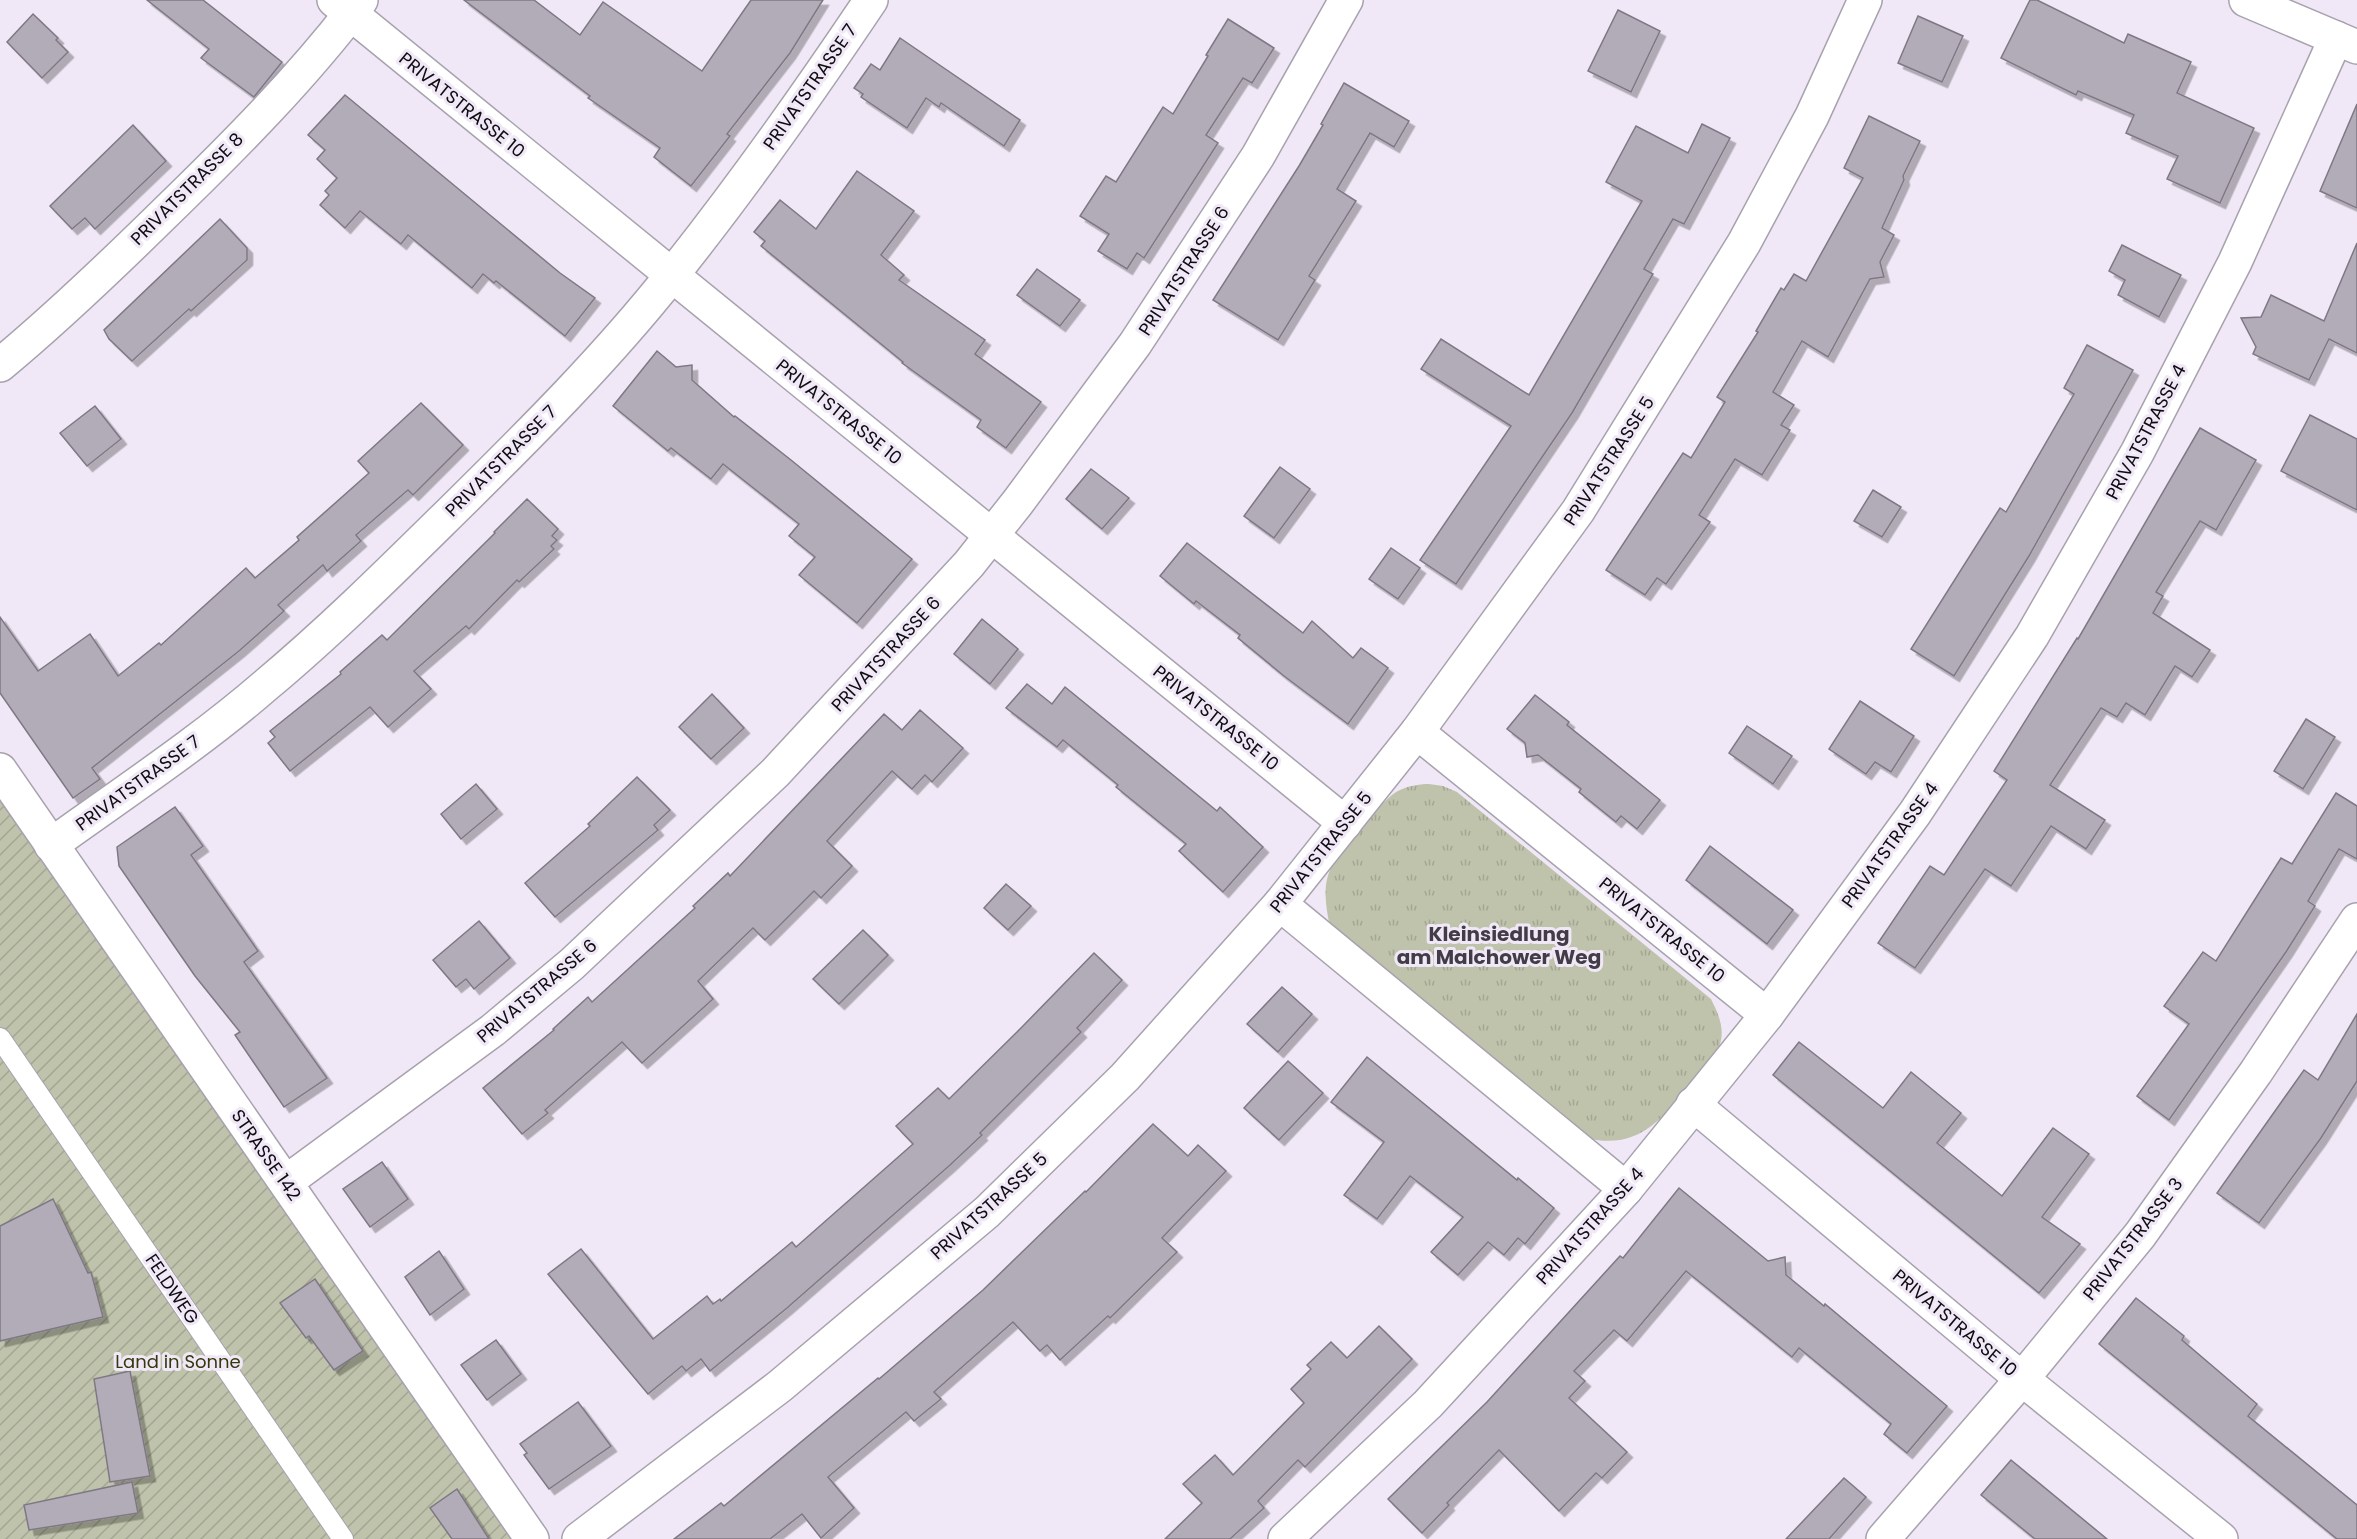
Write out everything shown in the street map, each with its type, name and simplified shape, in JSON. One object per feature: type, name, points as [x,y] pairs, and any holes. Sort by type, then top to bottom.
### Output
[{"type":"street","name":"PRIVATSTRASSE 7","points":[[51,845],[201,737],[264,687],[347,615],[504,460],[589,372],[672,276],[756,165],[871,0]]},
{"type":"street","name":"PRIVATSTRASSE 6","points":[[286,1182],[493,1029],[599,939],[775,773],[953,581],[992,536],[1142,335],[1258,156],[1346,0]]},
{"type":"street","name":"PRIVATSTRASSE 5","points":[[579,1539],[780,1386],[987,1212],[1125,1077],[1280,904],[1417,732],[1578,511],[1744,243],[1812,116],[1865,0]]},
{"type":"street","points":[[2246,0],[2346,43]]},
{"type":"street","name":"PRIVATSTRASSE 10","points":[[348,5],[672,276],[1345,823]]},
{"type":"street","name":"PRIVATSTRASSE 8","points":[[0,365],[101,275],[223,156],[348,5]]},
{"type":"street","name":"PRIVATSTRASSE 4","points":[[1285,1539],[1428,1404],[1626,1189],[1767,1015],[1915,813],[2032,636],[2137,453],[2346,43]]},
{"type":"street","name":"PRIVATSTRASSE 10","points":[[1417,732],[1767,1015]]},
{"type":"street","name":"STRASSE 142","points":[[0,770],[532,1539]]},
{"type":"street","points":[[1280,904],[1626,1189]]},
{"type":"street","name":"PRIVATSTRASSE 3","points":[[1883,1539],[2022,1379],[2140,1235],[2256,1072],[2357,920]]},
{"type":"street","name":"PRIVATSTRASSE 10","points":[[1693,1104],[2022,1379],[2221,1539]]},
{"type":"lane","name":"FELDWEG","points":[[0,1038],[344,1539]]},
{"type":"green space","points":[[1429,784],[1443,786],[1457,792],[1711,999],[1721,1026],[1718,1050],[1708,1066],[1680,1098],[1645,1130],[1632,1137],[1618,1140],[1602,1141],[1583,1137],[1330,927],[1326,905],[1326,882],[1331,868],[1362,826],[1391,795],[1409,787]]},
{"type":"green space","name":"Land in Sonne","points":[[0,791],[514,1539],[0,1539]]},
{"type":"building","points":[[147,0],[203,0],[282,62],[254,97],[201,58],[209,49]]},
{"type":"building","points":[[464,0],[534,0],[580,35],[603,2],[702,71],[751,0],[823,0],[790,53],[727,134],[730,136],[691,186],[654,157],[660,148],[588,98],[590,96]]},
{"type":"building","points":[[2030,0],[2037,0],[2124,43],[2128,34],[2191,62],[2177,93],[2254,128],[2220,203],[2167,179],[2178,156],[2126,133],[2134,115],[2078,91],[2076,95],[2001,58]]},
{"type":"building","points":[[1618,10],[1660,31],[1631,92],[1588,71]]},
{"type":"building","points":[[33,14],[58,38],[56,40],[68,52],[42,78],[7,42]]},
{"type":"building","points":[[1918,16],[1963,36],[1942,82],[1898,63]]},
{"type":"building","points":[[1228,19],[1274,48],[1252,83],[1243,78],[1206,135],[1218,143],[1144,258],[1137,253],[1127,269],[1098,251],[1109,234],[1080,216],[1106,176],[1116,182],[1163,107],[1173,114]]},
{"type":"building","points":[[900,38],[1020,120],[1004,146],[941,103],[939,107],[926,98],[907,128],[861,97],[863,94],[854,88],[871,64],[880,70]]},
{"type":"building","points":[[1344,83],[1409,121],[1394,147],[1370,133],[1337,189],[1356,201],[1309,276],[1315,280],[1278,340],[1213,300],[1299,166]]},
{"type":"building","points":[[345,95],[560,273],[595,298],[565,336],[496,281],[494,283],[483,274],[472,288],[408,235],[401,244],[360,211],[345,228],[320,205],[329,195],[325,191],[337,178],[317,159],[325,150],[308,135]]},
{"type":"building","points":[[2357,104],[2357,208],[2320,191]]},
{"type":"building","points":[[1869,116],[1920,141],[1882,228],[1894,235],[1880,262],[1884,277],[1870,279],[1828,357],[1802,341],[1773,392],[1794,405],[1781,425],[1790,430],[1762,475],[1735,459],[1699,515],[1710,522],[1666,584],[1657,578],[1645,595],[1606,570],[1683,453],[1691,458],[1725,402],[1717,397],[1758,332],[1756,331],[1781,288],[1784,290],[1794,274],[1806,281],[1863,178],[1844,168]]},
{"type":"building","points":[[1702,124],[1730,138],[1720,157],[1684,224],[1673,219],[1644,269],[1653,274],[1572,413],[1456,584],[1420,560],[1511,426],[1421,369],[1441,339],[1529,395],[1642,201],[1606,182],[1636,126],[1688,153]]},
{"type":"building","points":[[133,125],[166,161],[95,229],[85,218],[72,229],[50,206]]},
{"type":"building","points":[[857,171],[914,211],[881,255],[904,275],[899,280],[985,340],[975,354],[1041,402],[1006,448],[977,427],[981,420],[902,363],[761,246],[765,241],[754,232],[780,200],[816,229]]},
{"type":"building","points":[[220,219],[247,248],[247,260],[132,361],[109,339],[104,330]]},
{"type":"building","points":[[2357,243],[2357,353],[2329,339],[2309,380],[2253,354],[2256,347],[2241,318],[2261,317],[2271,295],[2324,321]]},
{"type":"building","points":[[2122,245],[2181,275],[2159,317],[2118,295],[2125,280],[2109,271]]},
{"type":"building","points":[[1037,269],[1080,300],[1060,326],[1017,295]]},
{"type":"building","points":[[2087,345],[2133,370],[2029,556],[1954,676],[1911,649],[2000,508],[2006,512],[2074,394],[2064,388]]},
{"type":"building","points":[[657,351],[676,367],[692,365],[692,380],[734,417],[791,460],[912,559],[857,623],[799,575],[815,557],[789,536],[799,524],[723,464],[711,479],[671,448],[668,451],[613,406]]},
{"type":"building","points":[[421,403],[463,445],[413,495],[408,490],[356,535],[361,541],[327,571],[323,565],[278,605],[284,611],[239,651],[92,768],[100,779],[73,798],[0,693],[0,617],[38,671],[90,634],[118,676],[159,643],[161,645],[246,568],[255,578],[299,540],[297,537],[369,473],[358,461]]},
{"type":"building","points":[[95,406],[121,439],[87,466],[60,433]]},
{"type":"building","points":[[2310,415],[2357,439],[2357,510],[2281,471]]},
{"type":"building","points":[[2200,428],[2256,460],[2216,530],[2200,521],[2156,592],[2163,596],[2153,613],[2210,650],[2192,677],[2175,666],[2145,715],[2126,703],[2117,717],[2101,708],[2050,785],[2105,820],[2086,849],[2051,826],[2011,886],[1985,869],[1915,968],[1878,943],[1930,866],[1944,875],[2007,780],[1994,771],[2078,639]]},
{"type":"building","points":[[1280,467],[1310,489],[1274,538],[1244,516]]},
{"type":"building","points":[[1091,469],[1129,498],[1102,529],[1066,499]]},
{"type":"building","points":[[1873,490],[1901,507],[1882,537],[1854,521]]},
{"type":"building","points":[[527,499],[558,529],[552,536],[557,540],[551,546],[554,549],[519,582],[517,580],[469,629],[466,626],[414,671],[431,689],[388,727],[370,707],[290,771],[268,743],[275,737],[270,731],[341,674],[340,672],[382,635],[387,640]]},
{"type":"building","points":[[1187,543],[1303,633],[1312,621],[1353,658],[1361,648],[1388,668],[1348,724],[1284,676],[1238,638],[1240,635],[1196,601],[1194,604],[1160,576]]},
{"type":"building","points":[[1391,548],[1420,568],[1398,599],[1369,579]]},
{"type":"building","points":[[982,619],[1018,649],[990,684],[954,654]]},
{"type":"building","points":[[1027,684],[1052,704],[1065,687],[1217,811],[1220,807],[1263,847],[1223,892],[1179,851],[1186,844],[1116,787],[1118,785],[1063,740],[1057,747],[1006,708]]},
{"type":"building","points":[[712,694],[744,728],[711,759],[679,727]]},
{"type":"building","points":[[1535,695],[1569,722],[1567,725],[1660,800],[1637,829],[1621,816],[1616,822],[1579,792],[1581,789],[1538,755],[1527,757],[1525,743],[1507,729]]},
{"type":"building","points":[[1860,701],[1914,736],[1891,772],[1875,762],[1866,774],[1829,749]]},
{"type":"building","points":[[920,710],[963,748],[932,782],[925,775],[912,789],[892,771],[827,841],[852,866],[821,898],[814,891],[765,940],[753,928],[698,981],[713,999],[642,1063],[622,1042],[545,1110],[548,1113],[522,1134],[483,1088],[554,1030],[588,997],[592,1002],[695,908],[693,906],[728,873],[730,876],[884,714],[902,730]]},
{"type":"building","points":[[2306,719],[2335,737],[2303,789],[2274,771]]},
{"type":"building","points":[[1747,726],[1792,756],[1773,784],[1729,753]]},
{"type":"building","points":[[637,777],[670,810],[654,825],[658,830],[555,917],[525,883],[590,826],[588,824]]},
{"type":"building","points":[[476,784],[497,809],[461,839],[441,814]]},
{"type":"building","points":[[2336,793],[2357,806],[2357,859],[2339,849],[2308,901],[2315,906],[2286,952],[2169,1120],[2137,1096],[2189,1024],[2164,1006],[2203,952],[2216,961],[2281,858],[2292,864]]},
{"type":"building","points":[[175,807],[203,846],[191,855],[258,951],[244,962],[327,1078],[284,1107],[235,1035],[240,1032],[195,976],[119,866],[117,847]]},
{"type":"building","points":[[1710,846],[1793,910],[1767,944],[1686,880]]},
{"type":"building","points":[[1006,884],[1031,906],[1008,930],[984,908]]},
{"type":"building","points":[[479,921],[510,958],[474,989],[466,979],[456,987],[433,960]]},
{"type":"building","points":[[863,930],[888,955],[839,1004],[813,979]]},
{"type":"building","points":[[1094,953],[1122,980],[1077,1028],[1081,1032],[949,1166],[787,1308],[710,1371],[701,1359],[686,1371],[682,1366],[648,1394],[548,1274],[581,1249],[653,1339],[707,1296],[713,1304],[720,1299],[721,1301],[792,1242],[796,1247],[913,1144],[896,1126],[938,1088],[949,1099]]},
{"type":"building","points":[[1282,987],[1312,1014],[1278,1052],[1247,1024]]},
{"type":"building","points":[[2357,1014],[2357,1081],[2321,1138],[2259,1223],[2217,1193],[2304,1070],[2318,1080]]},
{"type":"building","points":[[1799,1042],[1883,1108],[1911,1072],[1961,1113],[1937,1143],[2002,1196],[2053,1128],[2089,1154],[2042,1217],[2080,1244],[2039,1293],[1773,1075]]},
{"type":"building","points":[[1367,1057],[1554,1208],[1525,1244],[1518,1238],[1504,1255],[1488,1242],[1458,1275],[1431,1252],[1463,1217],[1410,1176],[1377,1219],[1344,1195],[1384,1142],[1331,1102]]},
{"type":"building","points":[[1288,1061],[1323,1093],[1279,1140],[1244,1108]]},
{"type":"building","points":[[1153,1124],[1188,1156],[1198,1145],[1226,1171],[1162,1238],[1177,1252],[1110,1318],[1108,1316],[1060,1360],[1047,1345],[1040,1351],[1013,1322],[934,1392],[941,1399],[914,1421],[906,1412],[828,1477],[854,1508],[821,1538],[802,1514],[770,1539],[674,1539],[721,1503],[724,1506],[983,1290],[1086,1192]]},
{"type":"building","points":[[382,1162],[408,1199],[370,1227],[343,1189]]},
{"type":"building","points":[[1679,1188],[1768,1261],[1785,1257],[1786,1275],[1824,1306],[1825,1304],[1947,1406],[1907,1453],[1884,1434],[1891,1424],[1799,1348],[1792,1357],[1686,1271],[1627,1341],[1614,1330],[1574,1371],[1585,1381],[1569,1398],[1627,1452],[1602,1478],[1596,1473],[1559,1511],[1499,1450],[1447,1503],[1449,1505],[1422,1533],[1388,1499],[1487,1402],[1620,1256],[1623,1258]]},
{"type":"building","points":[[53,1199],[88,1273],[91,1272],[103,1317],[0,1341],[0,1226]]},
{"type":"building","points":[[439,1251],[464,1289],[430,1315],[405,1277]]},
{"type":"building","points":[[315,1279],[363,1351],[334,1370],[309,1336],[306,1338],[280,1303]]},
{"type":"building","points":[[2136,1298],[2184,1336],[2182,1340],[2257,1404],[2248,1416],[2357,1505],[2357,1539],[2337,1539],[2099,1344]]},
{"type":"building","points":[[1379,1326],[1412,1359],[1305,1467],[1298,1460],[1258,1501],[1264,1508],[1230,1539],[1165,1539],[1202,1503],[1183,1484],[1215,1455],[1233,1475],[1304,1403],[1291,1389],[1311,1369],[1307,1365],[1331,1342],[1347,1358]]},
{"type":"building","points":[[496,1340],[521,1374],[487,1400],[461,1365]]},
{"type":"building","points":[[130,1371],[150,1476],[110,1482],[94,1379]]},
{"type":"building","points":[[578,1402],[611,1446],[549,1489],[524,1455],[527,1453],[520,1444]]},
{"type":"building","points":[[2011,1460],[2107,1539],[2035,1539],[1981,1495]]},
{"type":"building","points":[[1844,1478],[1866,1497],[1829,1539],[1786,1539]]},
{"type":"building","points":[[132,1482],[138,1513],[29,1530],[24,1505]]},
{"type":"building","points":[[457,1489],[489,1539],[452,1539],[430,1508]]},
{"type":"district","name":"Kleinsiedlung am Malchower Weg","points":[[1499,946]]}]
